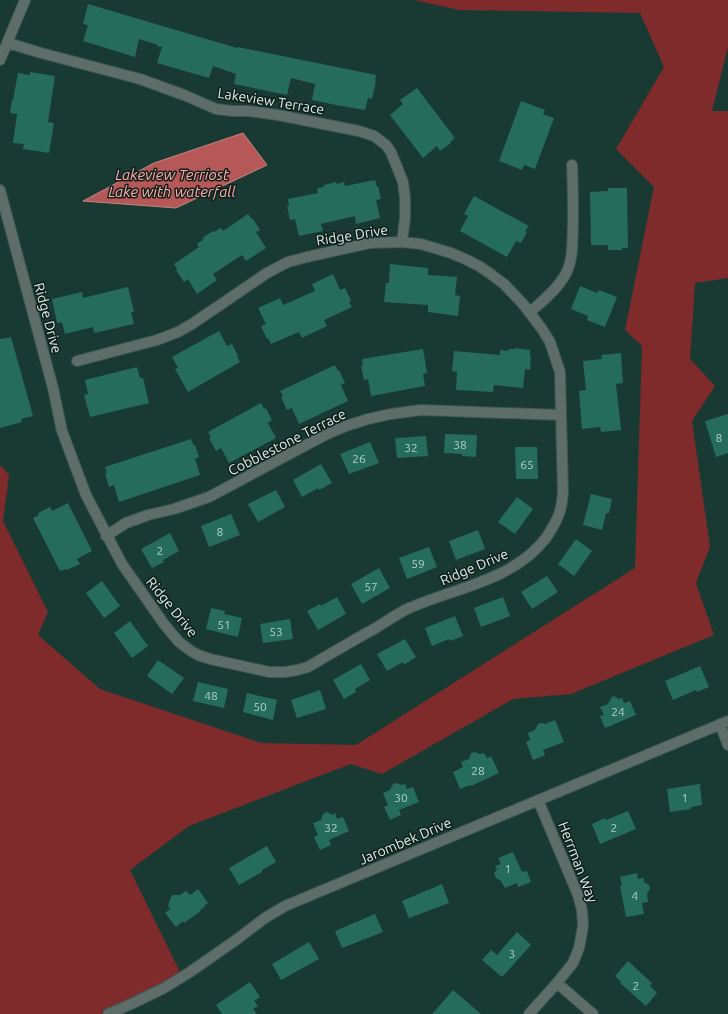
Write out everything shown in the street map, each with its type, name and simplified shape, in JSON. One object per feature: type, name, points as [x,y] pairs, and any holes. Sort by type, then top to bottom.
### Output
[{"type":"street","points":[[0,60],[25,0]]},
{"type":"street","name":"Lakeview Terrace","points":[[8,42],[41,53],[140,79],[184,95],[216,109],[278,115],[374,136],[391,152],[403,182],[405,218],[402,242]]},
{"type":"street","points":[[530,312],[555,290],[564,277],[570,263],[572,248],[573,202],[572,165]]},
{"type":"street","name":"Ridge Drive","points":[[0,190],[53,388],[62,430],[86,495],[106,536],[122,564],[146,599],[164,624],[185,647],[198,655],[270,672],[285,672],[308,667],[404,611],[506,571],[520,563],[532,553],[552,530],[559,516],[564,493],[560,372],[550,342],[530,312],[504,284],[479,266],[451,253],[421,244],[402,242],[370,244],[288,262],[267,273],[178,332],[157,340],[77,361]]},
{"type":"street","name":"Cobblestone Terrace","points":[[106,536],[126,523],[148,515],[174,509],[209,498],[325,435],[368,418],[421,410],[561,415]]},
{"type":"street","points":[[724,723],[728,745]]},
{"type":"street","name":"Jarombek Drive","points":[[108,1014],[164,988],[190,972],[265,918],[285,906],[724,723]]},
{"type":"street","name":"Herrman Way","points":[[529,1014],[573,963],[579,948],[583,926],[582,910],[578,895],[538,800]]},
{"type":"street","points":[[557,983],[593,1014]]},
{"type":"shaded area","points":[[414,0],[728,0],[728,47],[712,111],[728,111],[728,278],[695,283],[690,359],[715,386],[692,421],[710,547],[696,583],[714,635],[571,694],[513,699],[382,774],[351,764],[189,826],[130,870],[183,978],[100,1014],[0,1014],[0,465],[9,475],[3,521],[48,612],[38,635],[100,689],[261,743],[356,745],[635,568],[642,346],[625,330],[654,187],[616,149],[664,67],[640,13],[459,10]]},
{"type":"water","name":"Lakeview Terriost Lake with waterfall","points":[[243,133],[267,165],[176,208],[83,201],[154,163]]},
{"type":"building","points":[[88,4],[237,48],[376,75],[372,99],[368,98],[365,110],[312,100],[315,84],[291,78],[287,95],[234,84],[236,74],[213,66],[209,78],[157,63],[162,47],[139,39],[135,57],[83,41],[88,25],[83,24]]},
{"type":"building","points":[[30,72],[55,76],[48,122],[54,123],[49,153],[23,149],[24,144],[13,143],[17,114],[10,113],[18,73],[30,75]]},
{"type":"building","points":[[417,88],[455,138],[440,151],[437,146],[423,158],[390,115],[403,104],[400,100]]},
{"type":"building","points":[[521,101],[545,110],[543,114],[554,118],[535,169],[524,165],[522,170],[499,161]]},
{"type":"building","points":[[375,180],[381,199],[376,200],[380,218],[356,224],[355,216],[321,224],[323,231],[299,236],[295,219],[290,220],[287,206],[289,206],[288,199],[318,193],[317,188],[336,182],[337,184],[344,182],[345,186]]},
{"type":"building","points":[[608,188],[627,188],[628,248],[622,248],[622,250],[608,250],[608,245],[591,245],[590,192],[608,191]]},
{"type":"building","points":[[474,196],[529,226],[525,231],[527,232],[521,243],[516,241],[507,257],[460,231],[468,216],[464,214]]},
{"type":"building","points":[[248,214],[260,230],[256,232],[266,248],[246,261],[242,255],[213,274],[217,280],[197,294],[188,279],[184,282],[174,264],[199,247],[197,244],[204,239],[202,238],[221,228],[223,231]]},
{"type":"building","points":[[390,264],[428,268],[428,275],[457,277],[455,295],[460,296],[458,316],[428,312],[428,305],[384,302],[386,283],[389,283]]},
{"type":"building","points":[[333,274],[340,290],[345,288],[352,307],[324,320],[327,326],[302,338],[299,332],[271,344],[261,326],[266,324],[258,308],[280,298],[283,305],[315,291],[312,284]]},
{"type":"building","points":[[580,286],[597,293],[599,290],[617,297],[605,327],[587,320],[588,316],[571,309]]},
{"type":"building","points":[[128,287],[134,312],[131,312],[134,324],[94,333],[93,327],[65,334],[62,322],[57,323],[52,299],[82,292],[83,298]]},
{"type":"building","points":[[219,331],[227,346],[232,344],[240,362],[188,392],[175,369],[178,368],[172,357]]},
{"type":"building","points":[[11,337],[33,416],[21,419],[22,422],[0,428],[0,339]]},
{"type":"building","points":[[515,348],[530,350],[530,370],[525,369],[523,388],[494,385],[493,392],[456,390],[457,372],[452,371],[454,351],[500,355],[500,350],[508,351],[509,349]]},
{"type":"building","points":[[423,349],[427,373],[423,374],[425,386],[371,396],[368,379],[364,380],[361,366],[363,365],[362,359]]},
{"type":"building","points":[[621,353],[623,383],[616,384],[621,430],[601,432],[600,427],[582,429],[579,391],[586,390],[583,361],[602,359],[601,355]]},
{"type":"building","points":[[335,365],[345,383],[341,385],[348,401],[299,424],[292,408],[287,410],[280,391]]},
{"type":"building","points":[[137,367],[140,378],[143,378],[149,403],[90,417],[84,395],[88,394],[85,380]]},
{"type":"building","points":[[261,403],[264,409],[266,408],[272,420],[268,423],[276,438],[229,463],[221,448],[216,451],[209,438],[211,437],[208,432]]},
{"type":"building","points":[[728,414],[728,453],[716,457],[705,421]]},
{"type":"building","points":[[445,434],[477,435],[476,457],[462,456],[462,454],[444,453]]},
{"type":"building","points":[[426,436],[428,456],[397,458],[395,438]]},
{"type":"building","points":[[191,439],[194,446],[195,445],[199,457],[195,459],[200,475],[119,502],[114,485],[109,487],[105,467]]},
{"type":"building","points":[[370,442],[379,463],[349,474],[340,454]]},
{"type":"building","points":[[515,447],[537,447],[538,479],[516,479]]},
{"type":"building","points":[[321,464],[332,483],[319,490],[318,488],[302,497],[293,480]]},
{"type":"building","points":[[276,490],[285,507],[258,522],[248,504]]},
{"type":"building","points":[[591,494],[612,499],[609,513],[606,513],[602,530],[583,525]]},
{"type":"building","points":[[517,497],[533,509],[515,534],[498,522]]},
{"type":"building","points":[[68,503],[92,551],[77,559],[80,564],[67,570],[60,571],[33,518],[39,515],[38,513],[50,507],[52,511]]},
{"type":"building","points":[[231,514],[240,535],[209,547],[201,526]]},
{"type":"building","points":[[478,530],[485,549],[456,560],[449,541]]},
{"type":"building","points":[[170,533],[179,551],[163,560],[164,562],[152,568],[141,549]]},
{"type":"building","points":[[576,539],[592,551],[574,576],[558,564]]},
{"type":"building","points":[[429,547],[437,567],[407,579],[399,558]]},
{"type":"building","points":[[379,568],[390,588],[362,604],[351,584]]},
{"type":"building","points":[[547,576],[558,592],[532,609],[521,592]]},
{"type":"building","points":[[102,581],[120,606],[104,618],[86,593]]},
{"type":"building","points":[[337,597],[346,614],[318,630],[307,611],[320,604],[321,606]]},
{"type":"building","points":[[503,597],[510,616],[481,627],[474,608]]},
{"type":"building","points":[[211,608],[225,611],[224,614],[242,618],[238,637],[206,629]]},
{"type":"building","points":[[455,616],[463,636],[450,641],[449,639],[432,646],[425,628]]},
{"type":"building","points":[[290,619],[293,639],[263,643],[260,624]]},
{"type":"building","points":[[130,621],[148,646],[132,658],[114,633]]},
{"type":"building","points":[[405,639],[416,657],[404,665],[403,662],[387,671],[377,654]]},
{"type":"building","points":[[158,660],[184,678],[172,694],[147,676]]},
{"type":"building","points":[[361,664],[370,680],[355,689],[356,692],[344,699],[333,680]]},
{"type":"building","points":[[700,666],[709,687],[697,692],[696,690],[673,700],[665,681]]},
{"type":"building","points":[[198,682],[228,689],[224,708],[193,701]]},
{"type":"building","points":[[320,690],[326,709],[297,718],[291,700]]},
{"type":"building","points":[[247,693],[277,700],[273,720],[243,712]]},
{"type":"building","points":[[614,696],[619,699],[622,698],[624,703],[630,701],[636,715],[605,728],[600,716],[604,715],[600,707],[608,704]]},
{"type":"building","points":[[555,720],[564,742],[543,750],[545,755],[533,760],[526,742],[530,740],[528,733],[535,730],[538,724],[545,724]]},
{"type":"building","points":[[475,752],[480,754],[484,753],[487,758],[491,756],[499,773],[471,786],[470,785],[460,789],[453,772],[463,767],[461,762],[469,759],[471,753]]},
{"type":"building","points":[[396,783],[402,785],[405,784],[407,789],[413,787],[419,802],[399,810],[401,815],[390,820],[384,807],[388,805],[383,793],[390,790],[393,784]]},
{"type":"building","points":[[700,784],[702,805],[691,807],[691,809],[670,812],[667,789]]},
{"type":"building","points":[[628,811],[636,829],[600,844],[592,824],[605,818],[606,820]]},
{"type":"building","points":[[327,812],[332,815],[335,813],[337,819],[343,817],[349,831],[329,840],[331,845],[320,850],[314,837],[318,835],[313,823],[321,820],[323,814]]},
{"type":"building","points":[[267,846],[276,862],[239,885],[229,868]]},
{"type":"building","points":[[513,852],[522,872],[527,871],[531,882],[518,887],[517,883],[505,888],[494,874],[497,869],[495,866],[501,864],[498,858]]},
{"type":"building","points":[[637,873],[638,879],[644,878],[644,882],[649,885],[650,889],[647,894],[648,902],[642,903],[644,914],[626,917],[620,886],[622,885],[620,877]]},
{"type":"building","points":[[442,884],[449,903],[409,918],[402,901]]},
{"type":"building","points":[[198,889],[208,903],[200,910],[201,911],[184,923],[183,921],[176,927],[165,913],[170,909],[168,906],[171,897],[173,895],[180,895],[186,891],[190,895]]},
{"type":"building","points":[[375,914],[383,932],[342,948],[335,931]]},
{"type":"building","points":[[517,932],[531,945],[502,977],[482,960],[491,950],[497,955]]},
{"type":"building","points":[[309,942],[319,959],[281,980],[272,964]]},
{"type":"building","points":[[628,961],[652,983],[650,986],[657,993],[646,1006],[620,983],[621,982],[615,976]]},
{"type":"building","points":[[250,982],[260,997],[254,1001],[258,1006],[253,1009],[257,1014],[222,1014],[216,1005]]},
{"type":"building","points":[[453,990],[481,1014],[432,1014]]}]
